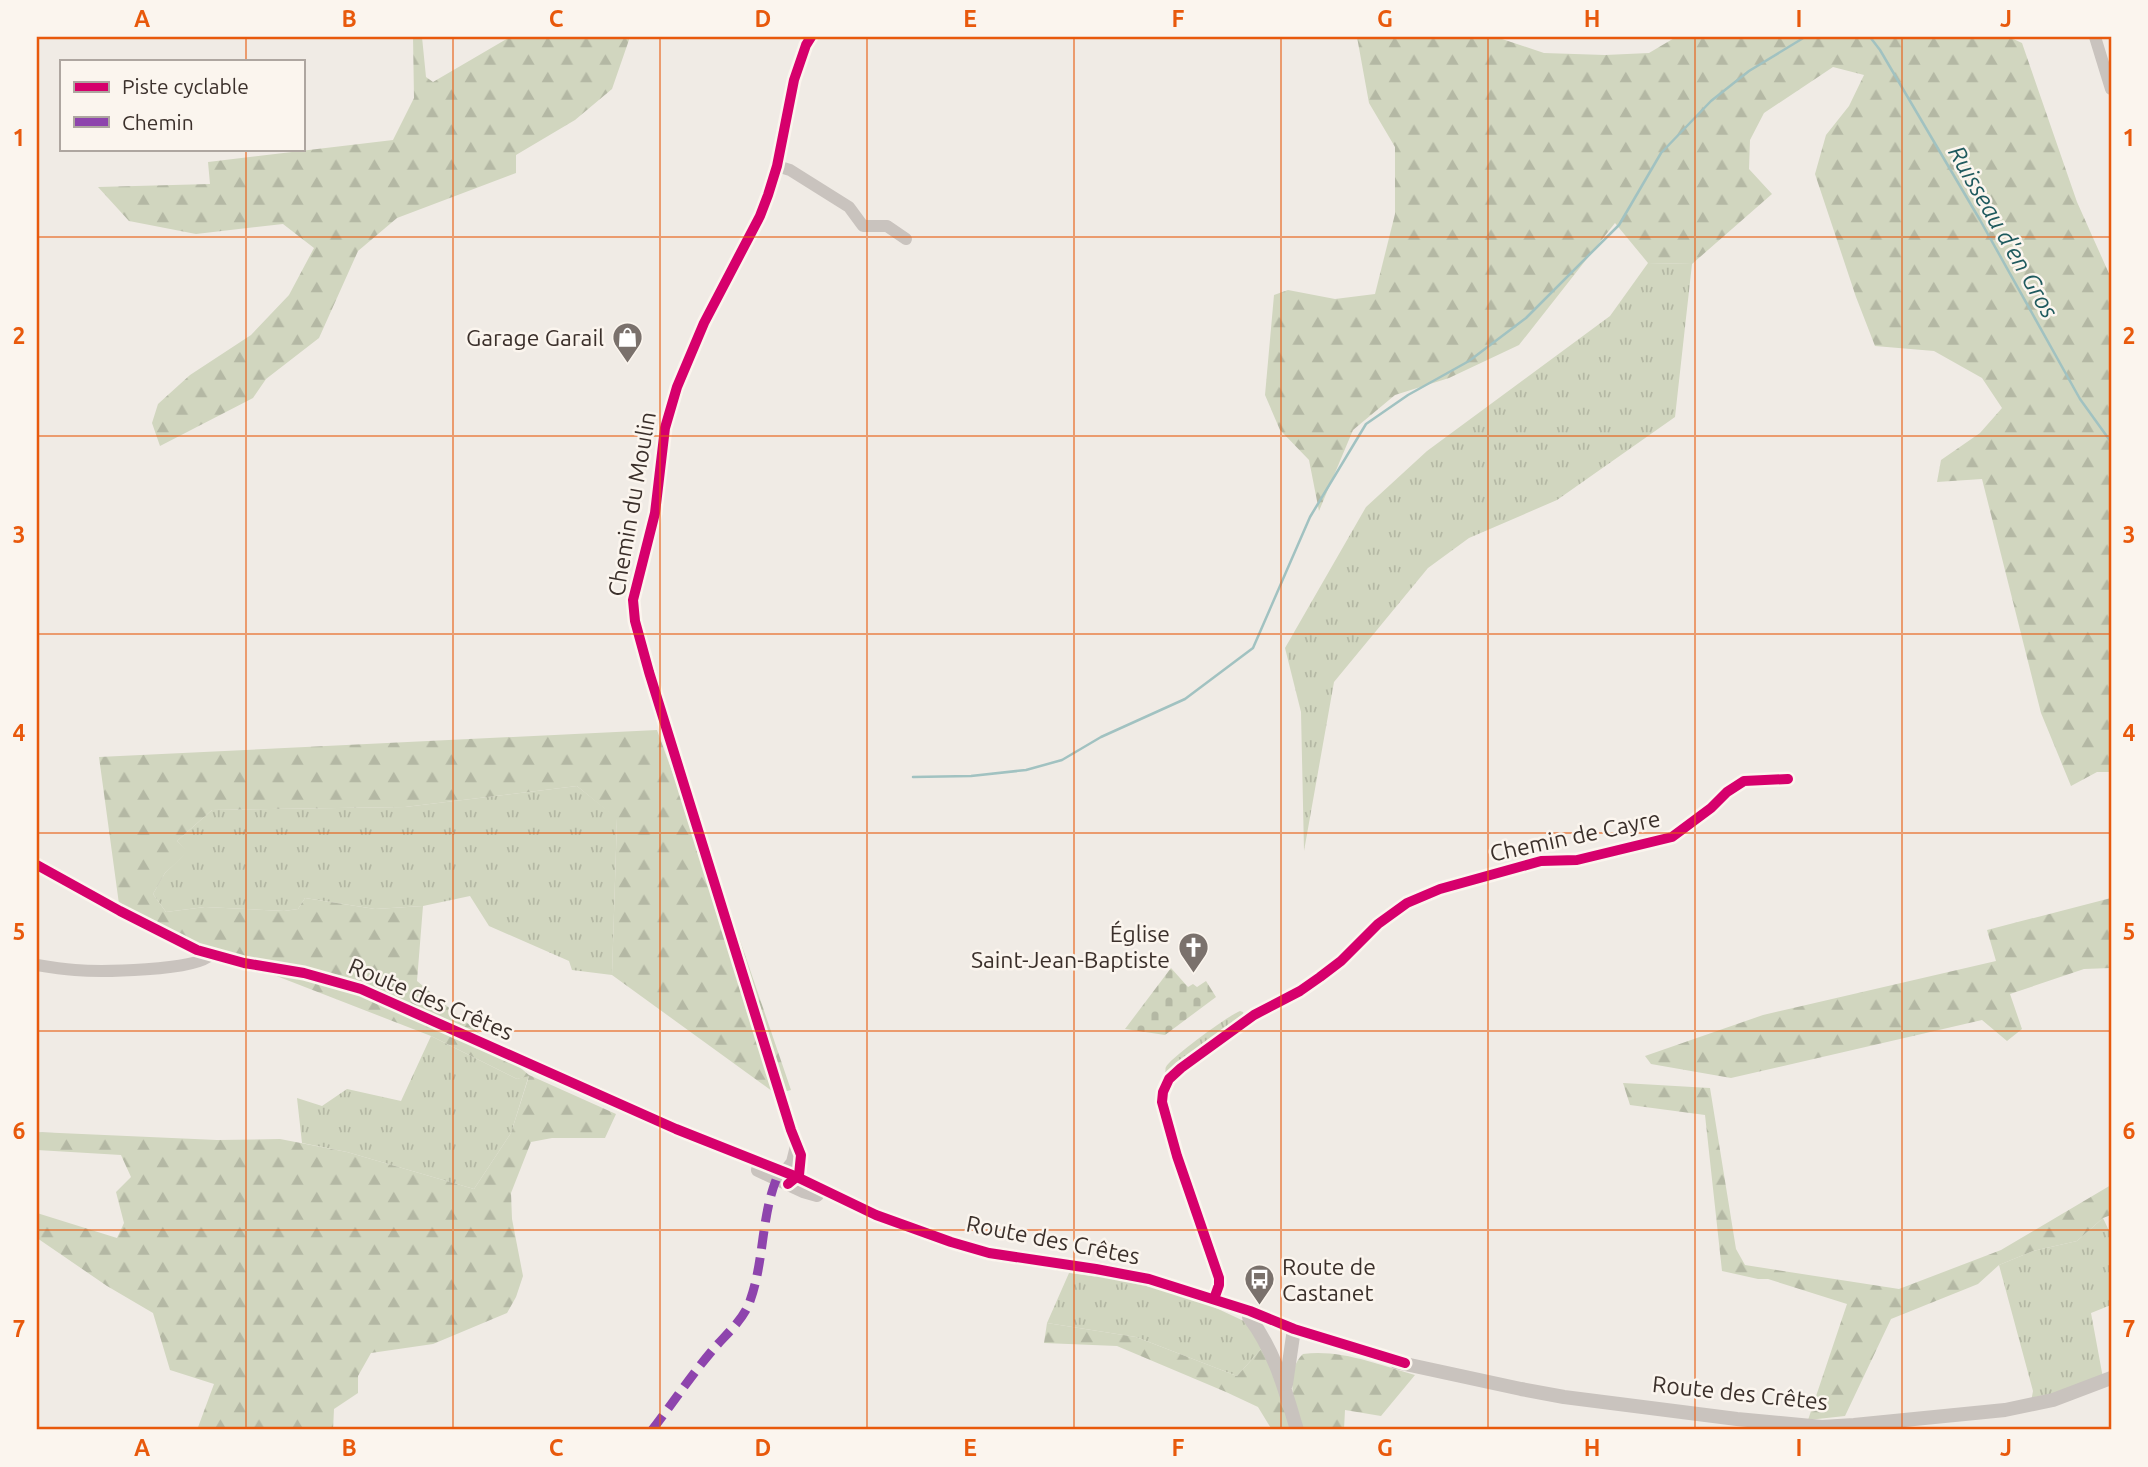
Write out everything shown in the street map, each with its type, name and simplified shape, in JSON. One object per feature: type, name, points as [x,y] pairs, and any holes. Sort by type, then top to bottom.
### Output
[{"type":"street","name":"Chemin du Moulin","points":[[790,1178],[799,1175],[801,1155],[649,672],[635,621],[633,600],[655,513],[665,428],[677,387],[704,323],[760,216],[777,166],[793,80],[811,37]]},
{"type":"street","points":[[2095,37],[2111,89]]},
{"type":"street","points":[[777,166],[790,170],[849,206],[863,226],[887,226],[906,239]]},
{"type":"street","name":"Chemin de Cayre","points":[[1214,1299],[1219,1278],[1177,1156],[1162,1102],[1169,1079],[1181,1068],[1254,1015],[1300,991],[1320,977],[1378,924],[1406,903],[1440,890],[1541,861],[1577,860],[1658,841],[1681,832],[1727,792],[1744,781],[1788,779]]},
{"type":"street","name":"Route des Crêtes","points":[[37,865],[170,937],[210,955],[304,973],[361,989],[876,1215],[989,1253],[1149,1279],[1250,1311],[1292,1333],[1405,1363],[1564,1397],[1822,1429],[2005,1410],[2053,1400],[2111,1378]]},
{"type":"street","points":[[37,965],[74,970],[153,968],[201,962],[210,955]]},
{"type":"street","name":"Route des Crêtes","points":[[1214,1299],[1249,1317],[1315,1343],[1370,1358],[1405,1363]]},
{"type":"street","points":[[1249,1317],[1281,1358]]},
{"type":"street","points":[[1292,1333],[1278,1346],[1285,1392],[1297,1430]]},
{"type":"street","points":[[1281,1358],[1300,1347],[1315,1343]]},
{"type":"green space","points":[[413,37],[422,37],[426,77],[433,82],[510,37],[630,37],[612,89],[575,120],[516,155],[516,173],[397,218],[358,251],[319,338],[266,379],[253,398],[160,446],[152,423],[158,404],[190,375],[251,335],[289,295],[314,248],[283,224],[196,234],[129,221],[98,187],[210,184],[208,162],[393,140],[414,98]]},
{"type":"green space","points":[[1357,37],[1496,37],[1544,53],[1605,55],[1649,53],[1676,37],[2009,37],[2022,43],[2077,202],[2111,278],[2111,772],[2097,772],[2071,786],[2041,713],[1982,479],[1937,482],[1941,460],[1980,433],[2002,408],[1982,378],[1934,351],[1875,346],[1856,297],[1815,174],[1826,135],[1849,106],[1864,75],[1833,67],[1764,113],[1750,140],[1749,169],[1772,194],[1692,264],[1648,263],[1615,223],[1519,345],[1449,378],[1395,395],[1353,430],[1319,511],[1309,460],[1280,430],[1265,395],[1274,295],[1288,290],[1335,299],[1375,294],[1395,214],[1395,147],[1369,103]]},
{"type":"green space","points":[[1648,263],[1692,264],[1675,417],[1557,500],[1469,538],[1428,568],[1334,682],[1304,851],[1301,712],[1285,648],[1366,507],[1427,451],[1610,316]]},
{"type":"green space","points":[[657,730],[701,851],[711,855],[791,1090],[776,1094],[612,975],[617,819],[577,786],[405,807],[212,810],[177,841],[188,852],[165,873],[153,894],[166,912],[205,907],[284,911],[298,909],[305,898],[375,909],[423,906],[417,981],[529,1075],[616,1114],[605,1138],[552,1138],[531,1142],[511,1193],[512,1219],[523,1276],[507,1313],[433,1344],[371,1353],[358,1376],[358,1393],[334,1409],[333,1430],[197,1430],[214,1384],[170,1370],[153,1313],[107,1286],[37,1238],[37,1213],[117,1238],[124,1223],[116,1192],[131,1177],[121,1155],[37,1150],[37,1132],[217,1140],[280,1139],[347,1152],[474,1189],[511,1133],[529,1076],[517,1079],[431,1036],[184,940],[119,904],[99,757]]},
{"type":"green space","points":[[577,786],[617,818],[612,975],[572,970],[569,961],[489,926],[470,896],[423,906],[375,909],[305,898],[298,909],[284,911],[205,907],[166,912],[153,894],[165,873],[187,852],[177,841],[212,810],[405,807]]},
{"type":"green space","points":[[2111,898],[2111,968],[2084,969],[2010,994],[2022,1029],[2007,1041],[1982,1020],[1731,1078],[1651,1064],[1645,1056],[1763,1015],[1996,961],[1987,930]]},
{"type":"green space","points":[[1171,968],[1188,987],[1193,984],[1197,987],[1206,981],[1216,997],[1165,1035],[1125,1029]]},
{"type":"green space","points":[[1240,1011],[1244,1015],[1242,1017],[1169,1072],[1165,1072],[1170,1062],[1188,1046]]},
{"type":"green space","points":[[431,1036],[517,1079],[529,1075],[511,1133],[474,1189],[347,1152],[302,1143],[297,1098],[322,1106],[347,1089],[401,1101]]},
{"type":"green space","points":[[1623,1083],[1710,1088],[1736,1249],[1745,1265],[1899,1289],[2001,1250],[2111,1185],[2111,1215],[2103,1218],[2077,1241],[2033,1251],[1999,1265],[1978,1284],[1891,1319],[1845,1416],[1808,1420],[1847,1304],[1768,1279],[1722,1271],[1705,1115],[1630,1105]]},
{"type":"green space","points":[[2103,1218],[2111,1235],[2111,1305],[2091,1313],[2103,1378],[2031,1402],[2033,1391],[1999,1265],[2033,1251],[2077,1241]]},
{"type":"green space","points":[[1069,1273],[1166,1290],[1203,1302],[1246,1322],[1263,1347],[1237,1376],[1136,1337],[1047,1323]]},
{"type":"green space","points":[[1047,1323],[1136,1337],[1237,1376],[1263,1347],[1294,1406],[1293,1371],[1303,1354],[1346,1356],[1415,1375],[1381,1416],[1345,1410],[1344,1430],[1272,1430],[1258,1407],[1117,1346],[1044,1343]]},
{"type":"waterway","points":[[913,777],[971,776],[1026,770],[1062,760],[1101,737],[1185,699],[1253,648],[1310,517],[1366,424],[1408,395],[1469,361],[1526,318],[1619,225],[1661,153],[1711,101],[1749,71],[1805,37]]},
{"type":"waterway","name":"Ruisseau d'en Gros","points":[[1870,37],[1980,220],[2080,399],[2111,442]]},
{"type":"marked path","points":[[652,1430],[747,1308],[755,1286],[776,1180]]},
{"type":"cycle path","points":[[788,1184],[799,1175],[801,1155],[649,672],[635,621],[633,600],[655,513],[665,428],[677,387],[704,323],[760,216],[777,166],[794,80],[811,37]]},
{"type":"cycle path","points":[[1214,1299],[1219,1278],[1177,1156],[1162,1102],[1169,1079],[1181,1068],[1254,1015],[1300,991],[1320,977],[1341,961],[1378,924],[1407,903],[1440,889],[1541,861],[1577,860],[1672,837],[1744,781],[1788,779]]},
{"type":"cycle path","points":[[37,865],[197,950],[244,963],[304,973],[361,989],[676,1129],[797,1177],[876,1215],[989,1253],[1149,1279],[1250,1311],[1294,1329],[1405,1363]]},
{"type":"place","name":"Garage Garail","points":[[627,365]]},
{"type":"place","name":"Église Saint-Jean-Baptiste","points":[[1193,974]]},
{"type":"place","name":"Route de Castanet","points":[[1259,1307]]}]
